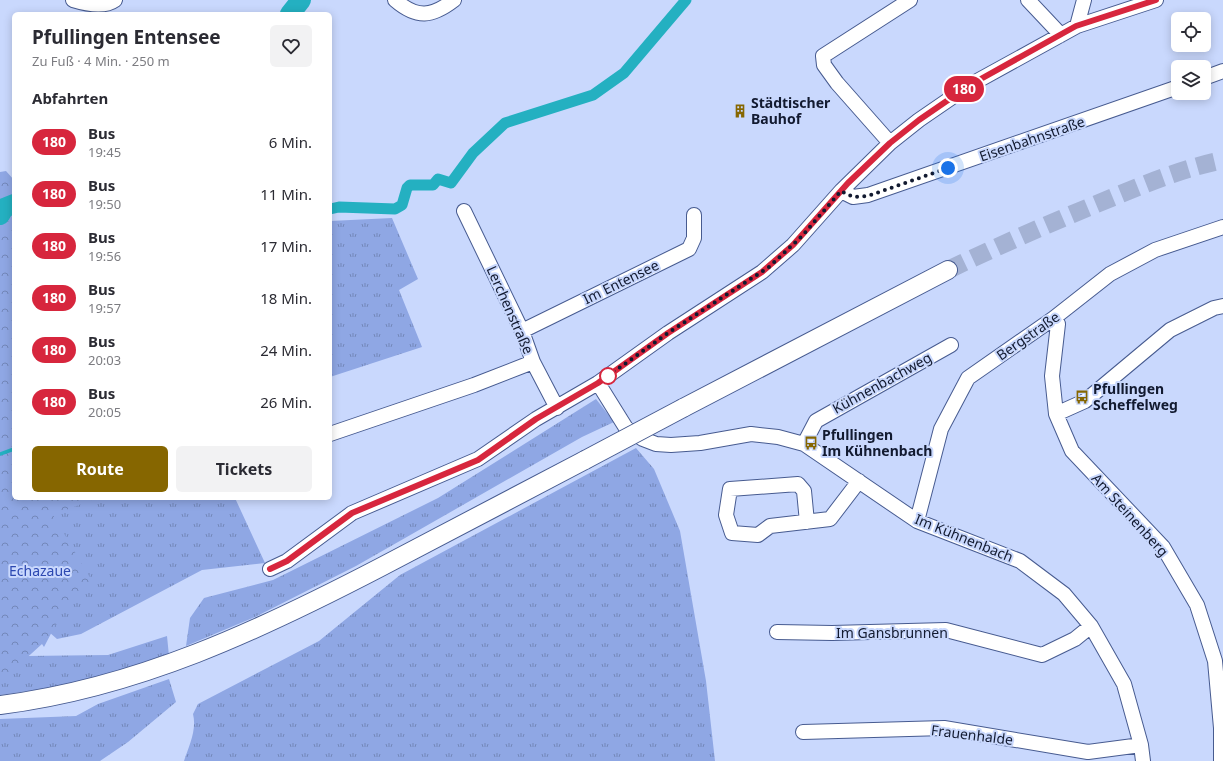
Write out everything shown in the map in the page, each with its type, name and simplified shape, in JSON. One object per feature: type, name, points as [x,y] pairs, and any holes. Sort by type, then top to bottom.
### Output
[{"type":"main road","points":[[0,704],[39,699],[113,682],[207,651],[263,626],[330,594],[948,270]]},
{"type":"street","points":[[73,0],[84,4],[112,6]]},
{"type":"street","points":[[395,0],[400,5],[421,14],[440,11],[454,0]]},
{"type":"street","points":[[890,143],[837,83],[824,65],[823,56],[910,0]]},
{"type":"street","points":[[1028,0],[1061,35]]},
{"type":"street","points":[[1076,26],[1084,0]]},
{"type":"street","points":[[270,569],[287,561],[352,513],[478,460],[536,419],[598,383],[668,333],[769,267],[798,241],[841,191],[890,143],[919,120],[970,85],[1076,26],[1156,0]]},
{"type":"street","points":[[1211,75],[1223,71]]},
{"type":"street","name":"Eisenbahnstraße","points":[[841,191],[853,197],[868,196],[1171,89]]},
{"type":"street","name":"Lerchenstraße","points":[[464,211],[522,331],[533,362],[557,408]]},
{"type":"street","name":"Im Entensee","points":[[522,331],[689,249],[694,238],[694,215]]},
{"type":"street","name":"Bergstraße","points":[[917,521],[941,429],[968,378],[1054,318],[1110,274],[1155,250],[1223,228]]},
{"type":"street","points":[[1056,414],[1085,401],[1170,330],[1214,308],[1223,306]]},
{"type":"street","name":"Am Steinenberg","points":[[1054,318],[1058,324],[1052,376],[1056,414],[1072,451],[1163,547],[1197,605],[1215,661],[1221,728],[1221,761]]},
{"type":"street","name":"Kühnenbachweg","points":[[804,444],[816,421],[951,345]]},
{"type":"street","points":[[332,433],[474,385],[533,362]]},
{"type":"street","name":"Im Kühnenbach","points":[[598,383],[626,428],[643,439],[656,444],[671,445],[700,443],[751,434],[778,437],[804,444],[917,521],[1020,561],[1064,594],[1092,626],[1124,684],[1141,745],[1143,761]]},
{"type":"street","points":[[807,522],[804,491],[798,484],[730,489],[726,515],[732,533],[758,535],[770,526],[807,522],[830,519],[859,481]]},
{"type":"street","name":"Im Gansbrunnen","points":[[777,632],[832,633],[946,630],[1042,655],[1075,639],[1092,626]]},
{"type":"street","name":"Frauenhalde","points":[[803,732],[944,728],[1088,752],[1141,745]]},
{"type":"green space","name":"Echazaue","points":[[6,171],[12,178],[12,500],[92,500],[53,515],[95,586],[67,603],[44,647],[42,644],[0,682],[0,172]]},
{"type":"green space","points":[[392,218],[418,279],[399,290],[422,347],[332,376],[332,221]]},
{"type":"green space","points":[[596,399],[614,422],[582,437],[356,566],[255,617],[186,646],[190,618],[204,598],[273,580],[438,498]]},
{"type":"green space","points":[[636,448],[654,469],[680,531],[706,681],[715,761],[184,761],[193,732],[193,714],[198,704],[319,641],[400,575]]},
{"type":"green space","points":[[0,460],[12,493],[12,500],[236,500],[265,563],[202,570],[81,634],[57,639],[49,632]]},
{"type":"green space","points":[[167,636],[169,656],[86,683],[0,695],[0,662],[26,656],[108,655]]},
{"type":"green space","points":[[169,679],[176,702],[128,742],[100,761],[0,761],[0,719],[76,716],[98,704]]},
{"type":"waterway","points":[[292,12],[301,0]]},
{"type":"waterway","points":[[332,209],[339,207],[395,209],[402,205],[407,188],[410,185],[433,185],[438,179],[451,183],[473,153],[505,123],[593,95],[624,73],[686,0]]},
{"type":"waterway","points":[[0,215],[4,208],[12,205]]},
{"type":"waterway","points":[[0,454],[12,450]]},
{"type":"tunnel","points":[[948,270],[1042,227],[1130,190],[1160,178],[1223,160]]},
{"type":"bus line","name":"180","points":[[270,569],[287,561],[352,513],[478,460],[536,419],[598,383],[668,333],[762,272],[793,245],[855,175],[890,143],[919,120],[970,85],[1076,26],[1156,0]]},
{"type":"place","name":"Städtischer Bauhof","points":[[740,111]]},
{"type":"place","name":"Pfullingen Scheffelweg","points":[[1082,397]]},
{"type":"place","name":"Pfullingen Im Kühnenbach","points":[[811,443]]},
{"type":"route","points":[[608,376],[668,333],[769,267],[802,236],[841,191],[848,196],[853,197],[868,196],[948,168]]}]
